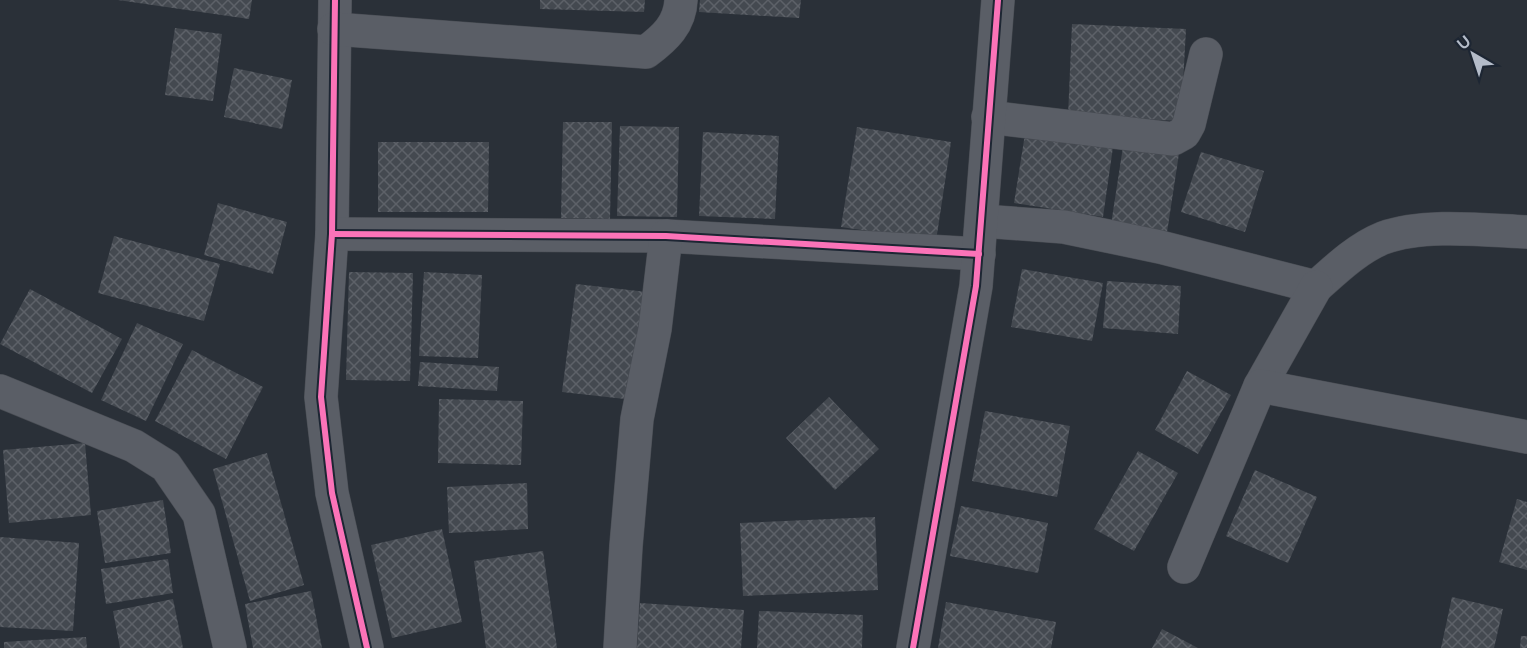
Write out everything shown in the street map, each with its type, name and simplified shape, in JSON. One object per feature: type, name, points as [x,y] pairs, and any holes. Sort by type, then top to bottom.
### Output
[{"type":"street","points":[[367,648],[332,494],[321,397],[332,234],[334,15],[646,52],[662,41],[673,28],[681,14],[681,0]]},
{"type":"street","points":[[913,648],[976,286],[987,117],[998,0]]},
{"type":"street","points":[[987,117],[1173,139],[1184,133],[1189,124],[1206,54]]},
{"type":"street","points":[[982,221],[1075,229],[1160,247],[1316,287]]},
{"type":"street","points":[[1184,567],[1260,386],[1316,287],[1348,259],[1384,238],[1437,228],[1527,232]]},
{"type":"street","points":[[332,234],[666,236],[979,254]]},
{"type":"street","points":[[620,648],[637,419],[656,329],[666,236]]},
{"type":"street","points":[[1260,386],[1527,437]]},
{"type":"street","points":[[0,391],[134,446],[166,466],[199,514],[230,648]]},
{"type":"building","points":[[118,0],[252,0],[249,19]]},
{"type":"building","points":[[540,0],[645,0],[644,12],[540,9]]},
{"type":"building","points":[[700,0],[801,0],[799,18],[699,12]]},
{"type":"building","points":[[1072,24],[1186,29],[1181,121],[1068,116]]},
{"type":"building","points":[[175,28],[222,34],[213,101],[165,95]]},
{"type":"building","points":[[234,68],[292,80],[282,129],[224,117]]},
{"type":"building","points":[[563,122],[612,122],[610,219],[561,218]]},
{"type":"building","points":[[620,126],[679,127],[677,217],[617,216]]},
{"type":"building","points":[[857,127],[951,142],[936,241],[841,227]]},
{"type":"building","points":[[703,132],[779,136],[775,219],[699,216]]},
{"type":"building","points":[[1025,134],[1113,147],[1103,217],[1014,203]]},
{"type":"building","points":[[1124,140],[1180,147],[1166,239],[1110,231]]},
{"type":"building","points":[[378,142],[489,142],[488,212],[378,212]]},
{"type":"building","points":[[1201,152],[1264,171],[1245,232],[1181,212]]},
{"type":"building","points":[[218,203],[287,222],[273,274],[204,255]]},
{"type":"building","points":[[114,236],[220,264],[204,321],[98,293]]},
{"type":"building","points":[[1022,269],[1103,283],[1092,341],[1011,327]]},
{"type":"building","points":[[349,272],[413,273],[410,381],[346,380]]},
{"type":"building","points":[[424,272],[482,275],[478,358],[419,356]]},
{"type":"building","points":[[1107,281],[1181,286],[1178,334],[1103,328]]},
{"type":"building","points":[[576,284],[647,292],[634,400],[562,392]]},
{"type":"building","points":[[30,289],[122,339],[92,393],[0,344]]},
{"type":"building","points":[[137,323],[183,344],[146,421],[101,400]]},
{"type":"building","points":[[192,350],[263,387],[226,459],[155,421]]},
{"type":"building","points":[[420,362],[499,367],[497,391],[418,386]]},
{"type":"building","points":[[1187,371],[1231,395],[1198,454],[1155,430]]},
{"type":"building","points":[[829,397],[879,449],[835,490],[786,438]]},
{"type":"building","points":[[439,399],[523,401],[521,465],[438,463]]},
{"type":"building","points":[[985,411],[1070,426],[1057,497],[972,481]]},
{"type":"building","points":[[85,443],[91,515],[9,523],[3,450]]},
{"type":"building","points":[[1138,451],[1178,473],[1134,551],[1094,529]]},
{"type":"building","points":[[267,453],[304,585],[250,601],[213,469]]},
{"type":"building","points":[[1255,470],[1317,497],[1288,563],[1226,536]]},
{"type":"building","points":[[527,483],[528,529],[449,533],[447,487]]},
{"type":"building","points":[[1517,499],[1527,502],[1527,570],[1499,562]]},
{"type":"building","points":[[163,500],[171,553],[105,563],[97,511]]},
{"type":"building","points":[[961,506],[1048,523],[1038,573],[950,556]]},
{"type":"building","points":[[875,517],[878,590],[743,596],[740,523]]},
{"type":"building","points":[[442,529],[462,622],[392,638],[371,545]]},
{"type":"building","points":[[0,537],[79,543],[73,631],[0,627]]},
{"type":"building","points":[[543,551],[557,648],[486,648],[474,561]]},
{"type":"building","points":[[168,559],[173,593],[106,604],[101,569]]},
{"type":"building","points":[[311,591],[322,648],[253,648],[245,604]]},
{"type":"building","points":[[1452,597],[1503,609],[1494,648],[1441,648]]},
{"type":"building","points":[[173,599],[183,648],[120,648],[113,611]]},
{"type":"building","points":[[946,602],[1056,622],[1051,648],[938,648]]},
{"type":"building","points":[[640,603],[744,610],[741,648],[637,648]]},
{"type":"building","points":[[759,611],[863,615],[862,648],[757,648]]},
{"type":"building","points":[[1162,629],[1198,648],[1152,648]]},
{"type":"building","points":[[1521,636],[1527,636],[1527,648],[1520,648]]},
{"type":"building","points":[[86,637],[87,648],[4,648],[4,642]]},
{"type":"cycle path","points":[[335,0],[332,234],[321,397],[332,493],[367,648]]},
{"type":"cycle path","points":[[913,648],[976,286],[998,0]]},
{"type":"cycle path","points":[[332,234],[666,236],[979,254]]}]
